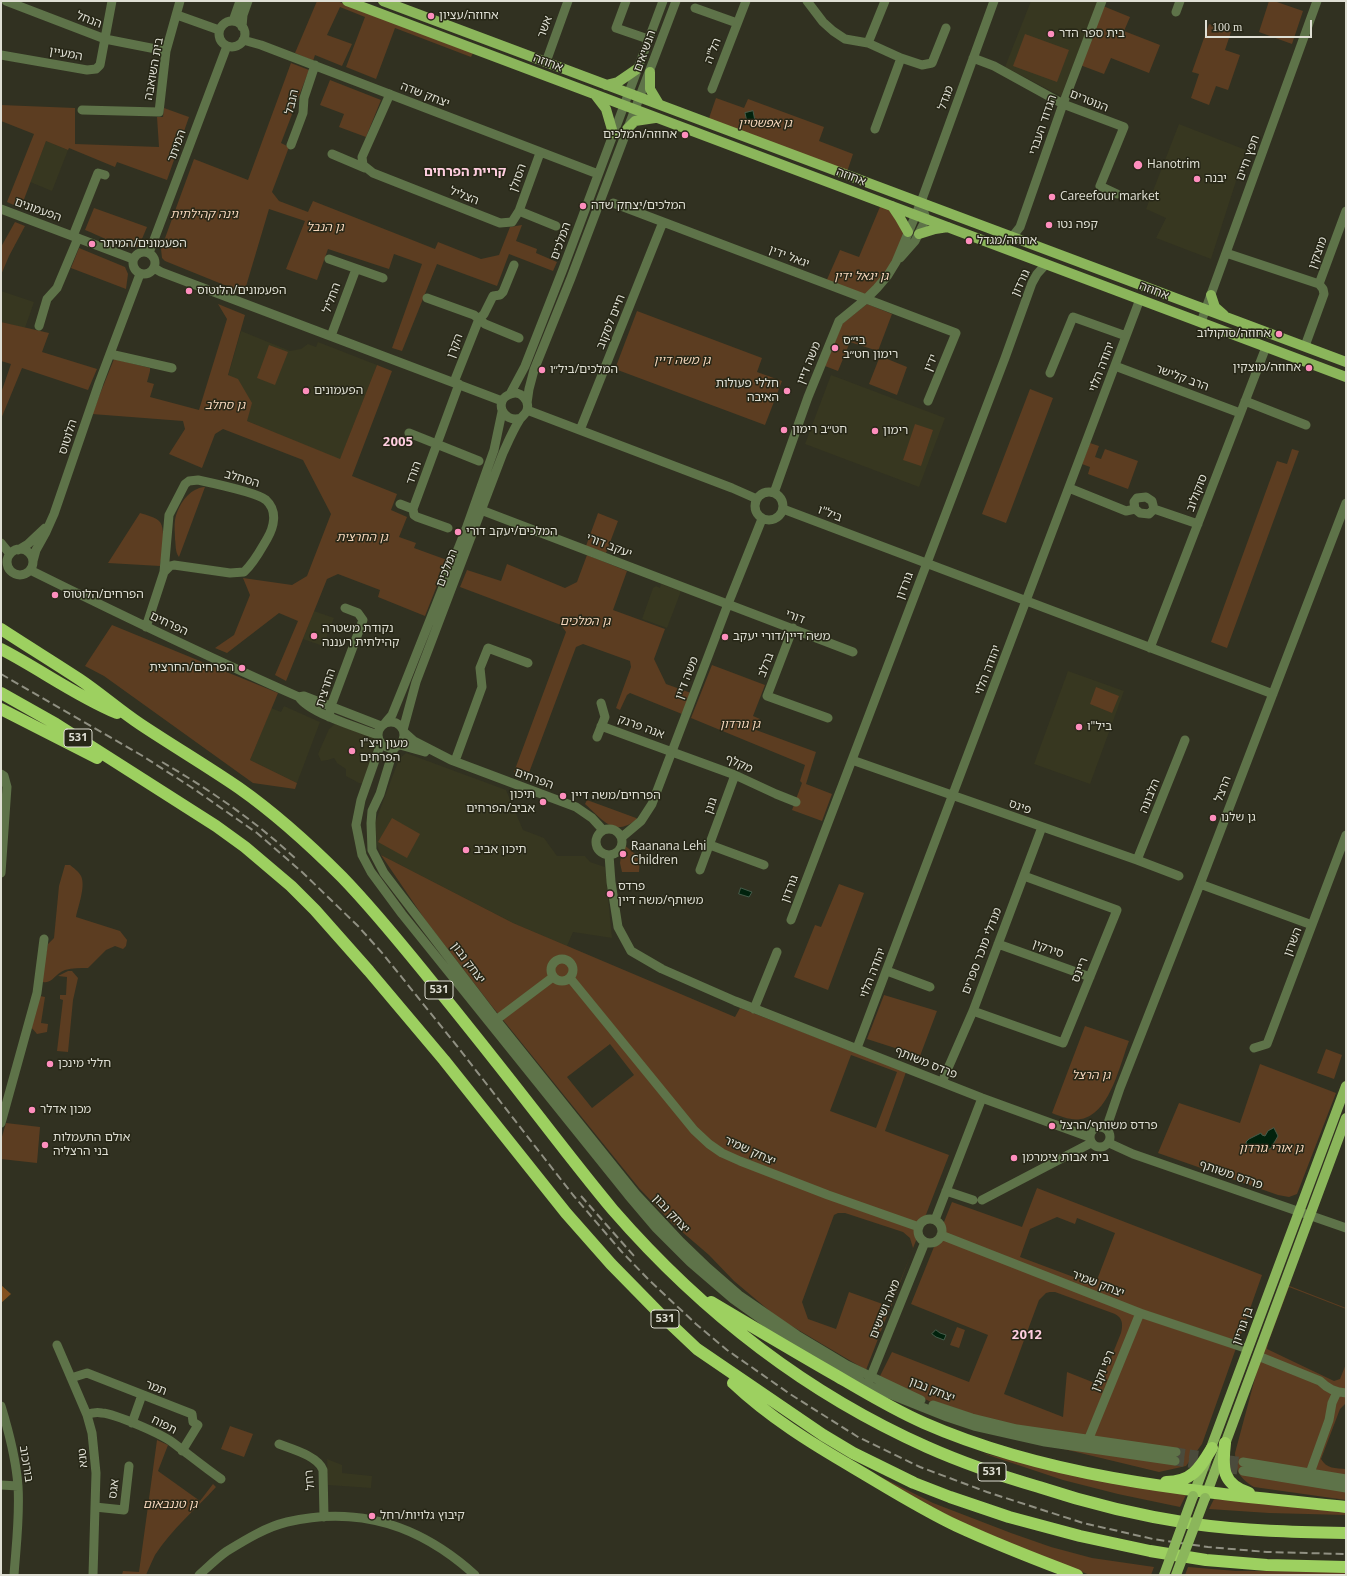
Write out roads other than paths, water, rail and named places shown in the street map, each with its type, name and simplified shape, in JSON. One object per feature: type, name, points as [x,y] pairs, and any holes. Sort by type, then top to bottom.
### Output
[{"type":"highway","points":[[1,629],[80,680],[137,721]]},
{"type":"highway","name":"531","points":[[1,648],[104,708],[137,721],[247,794],[292,830],[345,880],[412,957],[602,1197],[637,1236],[685,1286],[740,1333],[802,1377],[869,1418],[928,1448],[962,1462],[1089,1503],[1156,1518],[1235,1529],[1346,1533]]},
{"type":"highway","name":"531","points":[[1,693],[56,724],[216,826],[246,847],[291,886],[316,910],[369,971],[444,1060],[566,1213],[622,1275],[697,1349],[823,1435],[853,1453],[914,1483],[950,1497],[994,1512],[1086,1537],[1187,1557],[1232,1563],[1346,1567]]},
{"type":"highway","points":[[1,709],[153,787]]},
{"type":"highway","points":[[685,1286],[890,1406],[925,1423],[978,1443],[1022,1457],[1200,1494],[1346,1507]]},
{"type":"highway","points":[[697,1349],[736,1386],[784,1424],[811,1443],[879,1483],[956,1525],[1031,1558],[1077,1575]]},
{"type":"highway","points":[[1225,1443],[1224,1464],[1226,1477],[1232,1485],[1250,1494],[1279,1500]]},
{"type":"highway","points":[[1131,1480],[1164,1482],[1179,1481],[1192,1475],[1198,1470],[1212,1448]]},
{"type":"main road","name":"אחוזה","points":[[347,1],[1346,377]]},
{"type":"main road","name":"אחוזה","points":[[387,2],[1346,362]]},
{"type":"main road","points":[[606,85],[618,82],[637,69]]},
{"type":"main road","points":[[650,72],[650,89],[659,104]]},
{"type":"main road","points":[[595,94],[606,109],[613,133]]},
{"type":"main road","points":[[627,129],[635,121],[657,118]]},
{"type":"main road","points":[[892,206],[908,232]]},
{"type":"main road","points":[[919,234],[948,227]]},
{"type":"main road","points":[[1211,295],[1216,307],[1229,318]]},
{"type":"main road","name":"בן גוריון","points":[[1176,1575],[1212,1448],[1346,1086]]},
{"type":"main road","name":"בן גוריון","points":[[1164,1575],[1200,1494],[1225,1443],[1346,1118]]},
{"type":"street","name":"הנחל","points":[[6,1],[105,39],[166,51]]},
{"type":"street","name":"המעיין","points":[[1,55],[92,70],[98,68],[100,65],[112,1]]},
{"type":"street","name":"בית השואבה","points":[[82,110],[159,112],[166,51],[180,1]]},
{"type":"street","points":[[233,21],[240,1]]},
{"type":"street","points":[[242,27],[233,21],[225,23],[219,30],[220,40],[227,46],[238,46],[243,40],[243,16],[248,1]]},
{"type":"street","name":"אשר","points":[[546,62],[568,1]]},
{"type":"street","points":[[626,1],[616,28],[648,40]]},
{"type":"street","name":"הנשיאים","points":[[628,93],[663,1]]},
{"type":"street","name":"הנשיאים","points":[[636,110],[676,1]]},
{"type":"street","name":"הל\"ה","points":[[712,88],[746,1]]},
{"type":"street","points":[[807,1],[823,22],[845,39],[868,43],[901,58],[922,65],[932,63],[946,28]]},
{"type":"street","points":[[868,43],[884,1]]},
{"type":"street","name":"מגדל","points":[[921,202],[994,1]]},
{"type":"street","name":"הגדוד העברי","points":[[1012,237],[1020,227],[1063,104],[1102,1]]},
{"type":"street","points":[[1176,12],[1180,1]]},
{"type":"street","name":"חפץ חיים","points":[[1201,322],[1317,1]]},
{"type":"street","points":[[695,8],[737,23]]},
{"type":"street","points":[[177,15],[219,30]]},
{"type":"street","name":"יצחק שדה","points":[[243,40],[315,65],[540,153],[598,174]]},
{"type":"street","name":"המיתר","points":[[149,253],[227,46]]},
{"type":"street","points":[[875,129],[901,58]]},
{"type":"street","name":"הנוטרים","points":[[974,58],[994,66],[1063,104],[1124,127],[1100,186],[1116,194]]},
{"type":"street","name":"הנבל","points":[[291,144],[303,113],[304,98],[315,65]]},
{"type":"street","name":"המלכים","points":[[510,394],[525,366],[628,93]]},
{"type":"street","points":[[364,168],[362,157],[390,94]]},
{"type":"street","name":"המלכים","points":[[527,406],[528,389],[534,370],[571,278],[627,129],[636,110]]},
{"type":"street","name":"הסולן","points":[[512,222],[519,212],[540,153]]},
{"type":"street","name":"הצליל","points":[[332,154],[373,173],[500,223],[512,222]]},
{"type":"street","points":[[39,326],[47,299],[57,288],[98,173],[105,176]]},
{"type":"street","points":[[921,202],[926,219]]},
{"type":"street","name":"משה דיין","points":[[774,493],[812,386],[839,321],[866,299],[888,275],[896,262],[914,215],[921,202]]},
{"type":"street","name":"יגאל ידין","points":[[613,203],[956,333]]},
{"type":"street","name":"הפעמונים","points":[[1,209],[133,258]]},
{"type":"street","name":"מוצקין","points":[[1305,346],[1324,294],[1323,289],[1319,284],[1346,211]]},
{"type":"street","name":"הסולן","points":[[519,212],[556,226]]},
{"type":"street","name":"משה דיין","points":[[896,262],[915,241],[926,219]]},
{"type":"street","name":"חיים לסקוב","points":[[580,430],[663,222]]},
{"type":"street","points":[[994,244],[1012,237]]},
{"type":"street","points":[[1226,252],[1319,284]]},
{"type":"street","points":[[138,253],[149,253],[155,261],[154,268],[147,275],[140,274],[134,270],[132,262],[133,258],[138,253]]},
{"type":"street","points":[[329,259],[383,278]]},
{"type":"street","name":"גורדון","points":[[791,920],[1005,358],[1032,283],[1037,274],[1046,264]]},
{"type":"street","name":"הקרן","points":[[456,383],[479,319],[484,314],[492,296],[500,295],[503,292],[514,265]]},
{"type":"street","points":[[154,268],[161,272],[502,401]]},
{"type":"street","name":"החליל","points":[[331,336],[356,269]]},
{"type":"street","name":"הלוטוס","points":[[32,565],[36,550],[48,526],[76,453],[110,354],[140,274]]},
{"type":"street","points":[[427,298],[474,315],[489,326],[519,338]]},
{"type":"street","name":"יהודה הלוי","points":[[857,1048],[1140,299]]},
{"type":"street","points":[[1050,373],[1073,318],[1126,336]]},
{"type":"street","name":"ידין","points":[[928,401],[956,333]]},
{"type":"street","name":"סוקולוב","points":[[1150,648],[1266,346]]},
{"type":"street","points":[[110,354],[172,368]]},
{"type":"street","name":"הרב קלישר","points":[[1115,366],[1240,413]]},
{"type":"street","name":"הורד","points":[[413,509],[437,444],[456,383]]},
{"type":"street","points":[[527,406],[520,418],[512,419],[502,412],[501,408],[502,401],[510,394],[518,393],[522,395],[527,406],[580,430],[757,499]]},
{"type":"street","points":[[1245,401],[1306,425]]},
{"type":"street","name":"המלכים","points":[[384,724],[392,714],[466,529],[494,450],[502,412]]},
{"type":"street","name":"המלכים","points":[[403,731],[416,682],[503,453],[520,418]]},
{"type":"street","points":[[409,434],[479,461]]},
{"type":"street","name":"הסחלב","points":[[146,627],[164,572],[170,515],[185,484],[189,481],[198,480],[260,496],[270,504],[274,519],[272,532],[256,559],[244,572],[230,573],[170,566],[164,572]]},
{"type":"street","points":[[1069,488],[1126,511],[1135,509]]},
{"type":"street","points":[[764,493],[774,493],[780,497],[783,509],[779,517],[775,519],[771,520],[762,518],[756,512],[755,503],[764,493]]},
{"type":"street","points":[[1137,498],[1146,498],[1152,501],[1154,509],[1149,514],[1140,513],[1135,509],[1134,502],[1137,498]]},
{"type":"street","name":"הרצל","points":[[1106,1129],[1120,1088],[1346,503]]},
{"type":"street","points":[[400,504],[413,509],[414,515],[417,517],[448,528]]},
{"type":"street","name":"ביל\"ו","points":[[783,509],[1273,694]]},
{"type":"street","points":[[1154,509],[1198,524]]},
{"type":"street","name":"יעקב דורי","points":[[481,510],[728,604]]},
{"type":"street","name":"משה דיין","points":[[622,837],[641,821],[649,810],[762,518]]},
{"type":"street","name":"הלוטוס","points":[[14,552],[28,544],[48,526]]},
{"type":"street","points":[[1,543],[14,552],[28,552],[32,565],[24,574],[20,575],[13,573],[10,570],[7,562],[14,552]]},
{"type":"street","name":"הפרחים","points":[[32,565],[146,627],[299,697],[304,696],[384,724]]},
{"type":"street","name":"דורי","points":[[728,604],[853,652]]},
{"type":"street","name":"החרצית","points":[[329,717],[331,706],[363,620],[358,613],[344,608]]},
{"type":"street","name":"ברלב","points":[[793,628],[767,696],[828,718]]},
{"type":"street","points":[[453,760],[482,687],[480,668],[488,648],[528,663]]},
{"type":"street","name":"הפרחים","points":[[299,697],[302,702],[329,717],[379,739]]},
{"type":"street","name":"אנה פרנק","points":[[597,737],[605,717],[601,703]]},
{"type":"street","points":[[396,723],[403,731],[404,739],[397,746],[387,747],[379,739],[384,724],[396,723]]},
{"type":"street","name":"אנה פרנק","points":[[602,726],[671,751]]},
{"type":"street","name":"הפרחים","points":[[403,731],[414,741],[453,760],[576,807],[592,818],[603,830]]},
{"type":"street","name":"יצחק נבון","points":[[379,739],[361,800],[356,825],[362,855],[371,872],[402,914],[492,1025],[527,1071],[559,1108],[656,1228],[690,1262],[733,1299],[789,1339],[828,1363],[947,1417],[981,1428],[1045,1442],[1175,1457],[1089,1438],[1046,1434],[972,1418],[869,1381],[847,1365],[797,1335],[739,1295],[708,1268],[681,1242],[636,1194],[496,1020],[384,873],[372,850],[372,811],[380,794],[397,746]]},
{"type":"street","name":"הלבונה","points":[[1137,860],[1185,740]]},
{"type":"street","name":"הפרחים","points":[[397,746],[453,760]]},
{"type":"street","name":"מקלף","points":[[671,751],[735,775],[796,802]]},
{"type":"street","name":"פינס","points":[[852,760],[1179,876]]},
{"type":"street","name":"גונן","points":[[700,870],[735,775]]},
{"type":"street","points":[[1,873],[7,787],[3,776]]},
{"type":"street","name":"מנדלי מוכר ספרים","points":[[942,1082],[973,1011],[1042,827]]},
{"type":"street","points":[[612,829],[619,833],[622,837],[620,850],[613,855],[600,853],[596,845],[596,836],[603,830],[612,829]]},
{"type":"street","name":"השרון","points":[[1254,1048],[1267,1044],[1346,835]]},
{"type":"street","points":[[710,845],[764,865]]},
{"type":"street","name":"פרדס משותף","points":[[609,855],[611,882],[618,927],[631,951],[662,969],[754,1009],[1090,1140]]},
{"type":"street","name":"ריינס","points":[[973,1011],[1063,1043],[1117,910],[1024,876]]},
{"type":"street","points":[[1200,884],[1312,925]]},
{"type":"street","points":[[1,1123],[37,993],[44,939]]},
{"type":"street","name":"סירקין","points":[[998,944],[1090,977]]},
{"type":"street","points":[[754,1009],[777,952]]},
{"type":"street","points":[[563,959],[569,961],[573,966],[573,973],[570,978],[562,981],[553,977],[551,970],[553,963],[556,960],[563,959]]},
{"type":"street","points":[[887,971],[930,988]]},
{"type":"street","points":[[496,1020],[553,977]]},
{"type":"street","name":"יצחק שמיר","points":[[570,978],[694,1130],[708,1144],[740,1162],[919,1227]]},
{"type":"street","points":[[935,1220],[982,1098]]},
{"type":"street","points":[[946,1191],[977,1200],[1090,1140],[1094,1128],[1100,1127],[1106,1129],[1110,1134],[1109,1143],[1104,1147],[1098,1148],[1090,1140]]},
{"type":"street","name":"פרדס משותף","points":[[1109,1143],[1133,1154],[1346,1228]]},
{"type":"street","points":[[935,1220],[941,1228],[941,1235],[935,1242],[925,1242],[919,1234],[919,1227],[925,1221],[935,1220]]},
{"type":"street","name":"יצחק שמיר","points":[[941,1235],[1140,1313],[1248,1349]]},
{"type":"street","name":"מאה ושישים","points":[[869,1381],[925,1242]]},
{"type":"street","name":"רפי וקנין","points":[[1089,1438],[1140,1313]]},
{"type":"street","name":"טנא","points":[[57,1346],[87,1415],[92,1432],[95,1455],[93,1575]]},
{"type":"street","points":[[1258,1356],[1320,1381],[1326,1387],[1341,1392],[1332,1403],[1329,1420],[1310,1473]]},
{"type":"street","name":"תמר","points":[[71,1378],[87,1373],[192,1417],[198,1424],[182,1451]]},
{"type":"street","points":[[132,1423],[142,1395]]},
{"type":"street","name":"בורוכוב","points":[[1,1406],[10,1434],[18,1486],[19,1520],[14,1575]]},
{"type":"street","name":"תפוח","points":[[87,1415],[102,1412],[132,1423],[171,1441],[182,1451],[221,1479]]},
{"type":"street","name":"רחל","points":[[279,1444],[315,1459],[322,1465],[324,1517]]},
{"type":"street","name":"אגס","points":[[95,1507],[124,1510],[129,1466]]},
{"type":"street","points":[[1346,1478],[1243,1467],[1346,1488]]},
{"type":"street","points":[[1,1485],[18,1486]]},
{"type":"street","points":[[199,1575],[225,1552],[254,1536],[286,1522],[343,1516],[374,1520],[406,1529],[434,1543],[475,1575]]},
{"type":"tunnel","points":[[1176,1452],[1243,1462]]},
{"type":"tunnel","points":[[1175,1461],[1243,1471]]},
{"type":"railway","points":[[1,674],[141,755],[191,787],[257,833],[302,872],[358,926],[383,954],[573,1195],[621,1251],[649,1280],[696,1324],[727,1350],[790,1394],[858,1437],[920,1467],[987,1492],[1083,1523],[1153,1539],[1208,1547],[1267,1552],[1346,1554]]},
{"type":"railway","points":[[162,762],[232,807],[282,846],[297,860]]},
{"type":"railway","points":[[581,1196],[634,1256]]},
{"type":"place","name":"אחוזה/עציון","points":[[431,16]]},
{"type":"place","name":"בית ספר הדר","points":[[1051,34]]},
{"type":"place","name":"אחוזה/המלכים","points":[[685,135]]},
{"type":"place","name":"Hanotrim","points":[[1138,165]]},
{"type":"place","name":"יבנה","points":[[1197,179]]},
{"type":"place","name":"Careefour market","points":[[1052,197]]},
{"type":"place","name":"המלכים/יצחק שדה","points":[[583,206]]},
{"type":"place","name":"קפה נטו","points":[[1049,225]]},
{"type":"place","name":"אחוזה/מגדל","points":[[969,241]]},
{"type":"place","name":"הפעמונים/המיתר","points":[[92,244]]},
{"type":"place","name":"הפעמונים/הלוטוס","points":[[189,291]]},
{"type":"place","name":"אחוזה/סוקולוב","points":[[1279,334]]},
{"type":"place","name":"בי״ס רימון חט״ב","points":[[835,348]]},
{"type":"place","name":"אחוזה/מוצקין","points":[[1309,368]]},
{"type":"place","name":"המלכים/ביל״ו","points":[[542,370]]},
{"type":"place","name":"הפעמונים","points":[[306,391]]},
{"type":"place","name":"חללי פעולות האיבה","points":[[787,391]]},
{"type":"place","name":"חט״ב רימון","points":[[784,430]]},
{"type":"place","name":"רימון","points":[[875,431]]},
{"type":"place","name":"המלכים/יעקב דורי","points":[[458,532]]},
{"type":"place","name":"הפרחים/הלוטוס","points":[[55,595]]},
{"type":"place","name":"נקודת משטרה קהילתית רעננה","points":[[314,636]]},
{"type":"place","name":"משה דיין/דורי יעקב","points":[[725,637]]},
{"type":"place","name":"הפרחים/החרצית","points":[[242,668]]},
{"type":"place","name":"ביל\"ו","points":[[1079,727]]},
{"type":"place","name":"מעון ויצ\"ו הפרחים","points":[[352,751]]},
{"type":"place","name":"הפרחים/משה דיין","points":[[563,796]]},
{"type":"place","name":"תיכון אביב/הפרחים","points":[[543,802]]},
{"type":"place","name":"גן שלנו","points":[[1213,818]]},
{"type":"place","name":"תיכון אביב","points":[[466,850]]},
{"type":"place","name":"Raanana Lehi Children","points":[[623,854]]},
{"type":"place","name":"פרדס משותף/משה דיין","points":[[610,894]]},
{"type":"place","name":"חללי מינכן","points":[[50,1064]]},
{"type":"place","name":"מכון אדלר","points":[[32,1110]]},
{"type":"place","name":"פרדס משותף/הרצל","points":[[1052,1126]]},
{"type":"place","name":"אולם התעמלות בני הרצליה","points":[[45,1145]]},
{"type":"place","name":"בית אבות צימרמן","points":[[1014,1158]]},
{"type":"place","name":"קיבוץ גלויות/רחל","points":[[372,1516]]},
{"type":"district","name":"קריית הפרחים","points":[[465,172]]},
{"type":"district","name":"2005","points":[[398,442]]},
{"type":"district","name":"2012","points":[[1027,1335]]},
{"type":"park label","name":"גן אפשטיין","points":[[765,124]]},
{"type":"park label","name":"גינה קהילתית","points":[[204,215]]},
{"type":"park label","name":"גן הנבל","points":[[325,228]]},
{"type":"park label","name":"גן יגאל ידין","points":[[861,277]]},
{"type":"park label","name":"גן משה דיין","points":[[682,361]]},
{"type":"park label","name":"גן סחלב","points":[[225,406]]},
{"type":"park label","name":"גן החרצית","points":[[362,538]]},
{"type":"park label","name":"גן המלכים","points":[[585,622]]},
{"type":"park label","name":"גן גורדון","points":[[740,725]]},
{"type":"park label","name":"גן הרצל","points":[[1091,1076]]},
{"type":"park label","name":"גן אורי גורדון","points":[[1271,1149]]},
{"type":"park label","name":"גן טננבאום","points":[[170,1505]]}]
